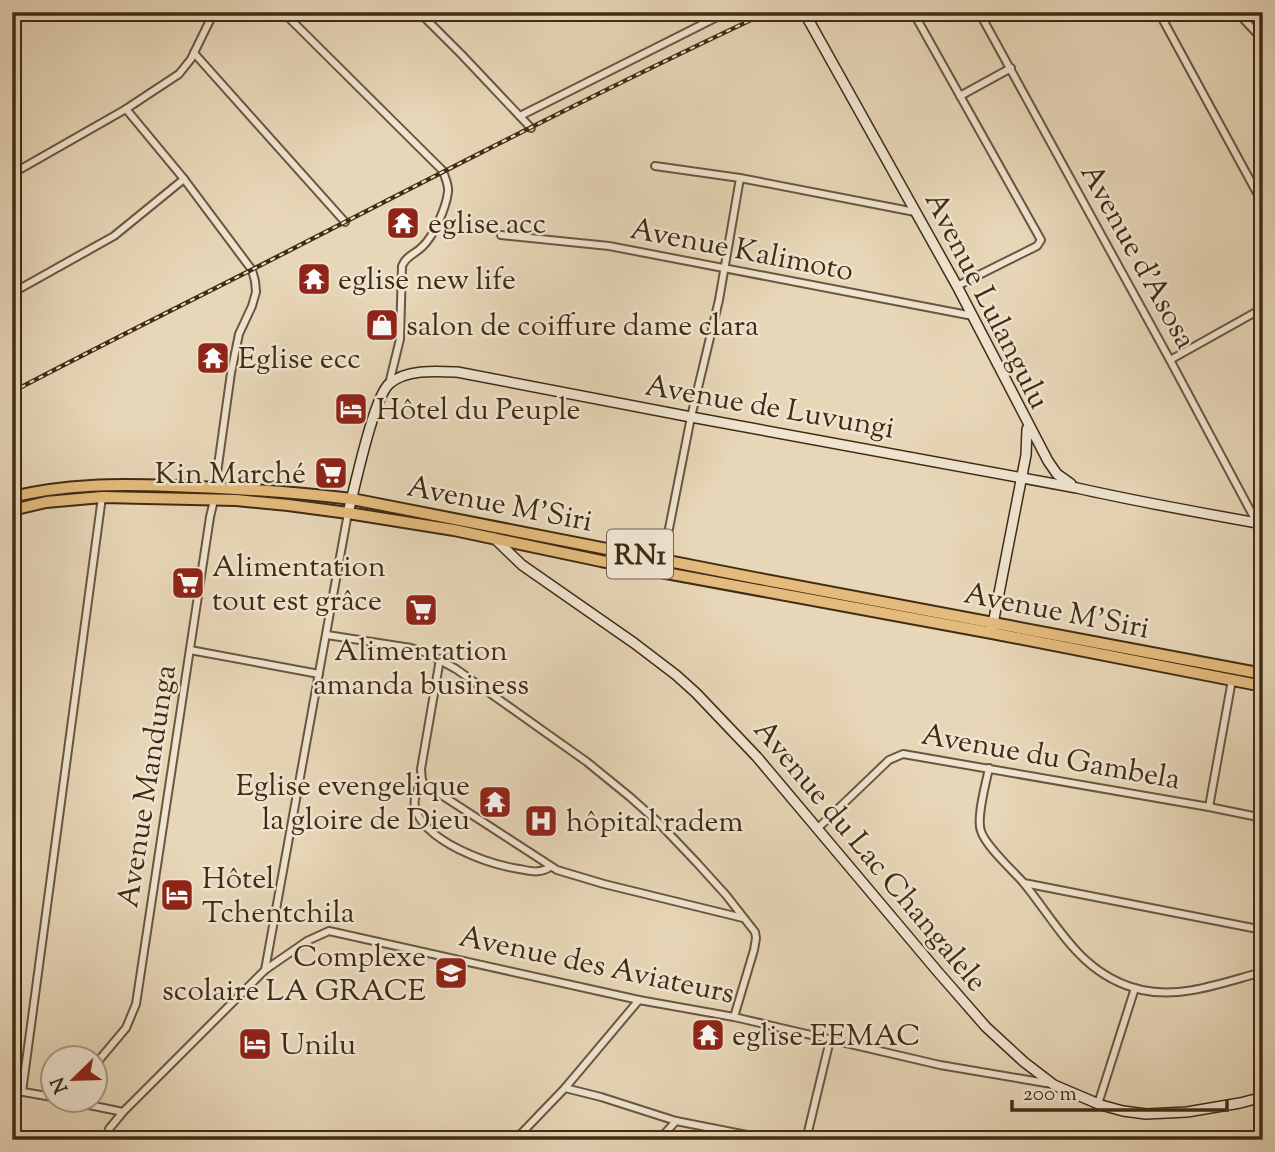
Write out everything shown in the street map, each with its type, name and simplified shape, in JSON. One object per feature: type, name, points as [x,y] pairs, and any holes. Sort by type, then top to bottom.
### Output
[{"type":"highway","name":"Avenue M'Siri","points":[[12,498],[69,486],[133,485],[215,487],[352,499],[663,559],[1263,686]]},
{"type":"highway","name":"Avenue M'Siri","points":[[12,510],[46,502],[102,496],[288,505],[454,530],[747,589],[1263,674]]},
{"type":"street","points":[[12,174],[126,110],[184,70],[214,12]]},
{"type":"street","points":[[265,970],[348,513],[377,407],[382,392],[388,385],[400,339],[402,266],[433,234],[448,188],[443,171],[283,12]]},
{"type":"street","points":[[419,12],[531,128]]},
{"type":"street","points":[[520,116],[727,12]]},
{"type":"street","name":"Avenue Lulangulu","points":[[804,12],[957,286],[1027,424],[1027,448],[993,628]]},
{"type":"street","points":[[913,12],[1041,240],[1037,246],[957,286]]},
{"type":"street","name":"Avenue d'Asosa","points":[[979,12],[1260,523]]},
{"type":"street","points":[[1237,12],[1263,40]]},
{"type":"street","points":[[1163,20],[1263,204]]},
{"type":"street","points":[[194,53],[345,222]]},
{"type":"street","points":[[960,96],[1011,68]]},
{"type":"street","points":[[126,110],[184,179],[252,270],[256,286],[252,306],[239,334],[231,373],[215,487]]},
{"type":"street","points":[[655,166],[740,178],[915,212]]},
{"type":"street","points":[[663,559],[691,417],[719,300],[740,178]]},
{"type":"street","points":[[12,293],[114,236],[184,179]]},
{"type":"street","name":"Avenue Kalimoto","points":[[501,235],[609,246],[973,316]]},
{"type":"street","points":[[1170,360],[1263,308]]},
{"type":"street","name":"Avenue de Luvungi","points":[[388,385],[403,376],[413,374],[457,372],[1260,523]]},
{"type":"street","points":[[1027,424],[1054,470],[1077,488]]},
{"type":"street","points":[[22,1092],[102,496]]},
{"type":"street","name":"Avenue Mandunga","points":[[108,1049],[126,1028],[136,1004],[214,500]]},
{"type":"street","name":"Avenue du Lac Changalele","points":[[484,524],[494,538],[522,565],[634,643],[696,693],[757,757],[986,1027],[1054,1085],[1098,1104],[1134,1112],[1168,1114],[1263,1097]]},
{"type":"street","points":[[327,635],[411,648],[440,659],[587,762],[658,822],[697,863],[755,932],[756,938],[734,1017]]},
{"type":"street","points":[[190,650],[319,674]]},
{"type":"street","points":[[440,659],[421,769],[422,781],[415,800],[420,817],[425,825],[459,850],[478,859],[537,872],[544,872],[551,867]]},
{"type":"street","points":[[1209,807],[1232,680]]},
{"type":"street","name":"Avenue du Gambela","points":[[818,828],[889,760],[903,754],[1263,818]]},
{"type":"street","points":[[989,768],[979,823],[983,837],[1024,883],[1074,950],[1090,964],[1135,988],[1161,992],[1193,990],[1263,972]]},
{"type":"street","points":[[422,781],[551,867],[604,884],[745,919]]},
{"type":"street","points":[[1024,883],[1263,930]]},
{"type":"street","name":"Avenue des Aviateurs","points":[[106,1140],[109,1129],[123,1112],[265,970],[324,932],[334,932],[639,1000],[734,1017],[940,1065],[1054,1085]]},
{"type":"street","points":[[1098,1104],[1135,988]]},
{"type":"street","points":[[514,1140],[565,1088],[639,1000]]},
{"type":"street","points":[[806,1140],[830,1040]]},
{"type":"street","points":[[565,1088],[676,1121],[772,1140]]},
{"type":"street","points":[[12,1090],[38,1095]]},
{"type":"street","points":[[108,1109],[123,1112]]},
{"type":"street","points":[[659,1140],[676,1121]]},
{"type":"railway","points":[[12,392],[535,125],[768,12]]},
{"type":"place","name":"eglise acc","points":[[403,223]]},
{"type":"place","name":"eglise new life","points":[[314,279]]},
{"type":"place","name":"salon de coiffure dame clara","points":[[382,325]]},
{"type":"place","name":"Eglise ecc","points":[[213,358]]},
{"type":"place","name":"Hôtel du Peuple","points":[[351,409]]},
{"type":"place","name":"Kin Marché","points":[[331,473]]},
{"type":"place","name":"Alimentation tout est grâce","points":[[188,583]]},
{"type":"place","name":"Alimentation amanda business","points":[[421,610]]},
{"type":"place","name":"Eglise evengelique la gloire de Dieu","points":[[495,802]]},
{"type":"place","name":"hôpital radem","points":[[541,821]]},
{"type":"place","name":"Hôtel Tchentchila","points":[[177,895]]},
{"type":"place","name":"Complexe scolaire LA GRACE","points":[[451,973]]},
{"type":"place","name":"eglise EEMAC","points":[[708,1035]]},
{"type":"place","name":"Unilu","points":[[255,1044]]}]
